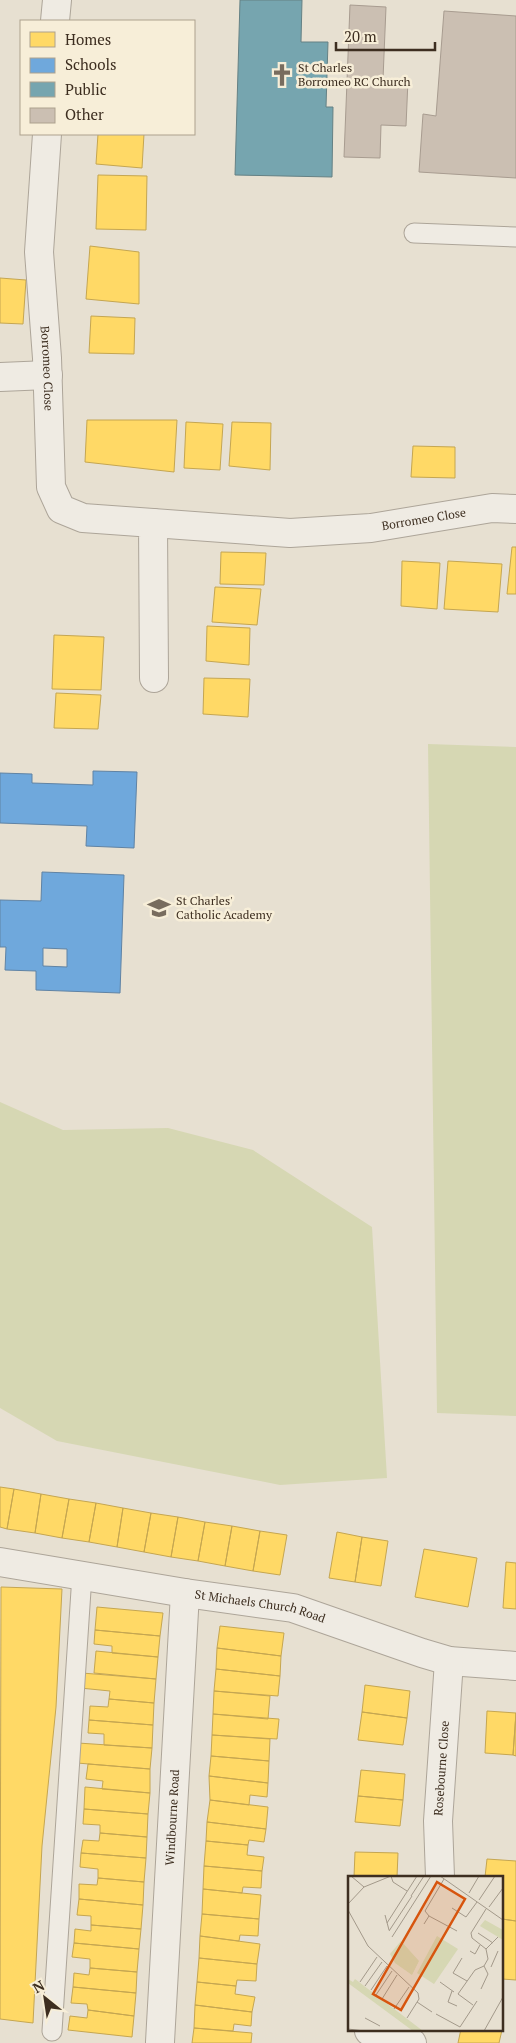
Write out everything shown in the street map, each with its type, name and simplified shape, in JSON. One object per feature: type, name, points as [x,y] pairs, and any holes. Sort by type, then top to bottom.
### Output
[{"type":"street","points":[[55,20],[57,0]]},
{"type":"street","name":"Borromeo Close","points":[[47,135],[39,252],[48,375],[51,487],[61,509],[83,518],[290,532],[371,528],[492,508],[516,509]]},
{"type":"street","points":[[0,376],[48,375]]},
{"type":"street","points":[[152,523],[154,678]]},
{"type":"street","name":"St Michaels Church Road","points":[[0,1562],[185,1593],[293,1608],[422,1654],[449,1661],[516,1666]]},
{"type":"street","name":"Windbourne Road","points":[[160,2042],[185,1593]]},
{"type":"street","name":"Rosebourne Close","points":[[440,1876],[438,1821],[449,1661]]},
{"type":"street","points":[[420,2043],[423,2030]]},
{"type":"street","points":[[369,2031],[412,2043]]},
{"type":"lane","points":[[414,233],[516,237]]},
{"type":"lane","points":[[52,2031],[82,1575]]},
{"type":"green space","points":[[428,744],[516,747],[516,1416],[437,1413]]},
{"type":"green space","points":[[0,1102],[63,1130],[168,1128],[253,1150],[372,1227],[387,1478],[280,1485],[57,1441],[0,1408]]},
{"type":"building: Homes","points":[[98,135],[144,135],[142,168],[96,164]]},
{"type":"building: Homes","points":[[98,175],[147,176],[146,230],[96,229]]},
{"type":"building: Homes","points":[[90,246],[139,252],[139,304],[86,299]]},
{"type":"building: Homes","points":[[0,278],[26,280],[23,324],[0,323]]},
{"type":"building: Homes","points":[[91,316],[135,318],[134,354],[89,353]]},
{"type":"building: Homes","points":[[87,420],[177,420],[174,472],[85,462]]},
{"type":"building: Homes","points":[[186,422],[223,424],[220,470],[184,468]]},
{"type":"building: Homes","points":[[232,422],[271,423],[270,470],[229,466]]},
{"type":"building: Homes","points":[[413,446],[455,447],[455,478],[411,477]]},
{"type":"building: Homes","points":[[512,547],[516,547],[516,594],[507,594]]},
{"type":"building: Homes","points":[[221,552],[266,553],[264,585],[220,584]]},
{"type":"building: Homes","points":[[402,561],[440,563],[437,609],[401,606]]},
{"type":"building: Homes","points":[[448,561],[502,564],[498,612],[444,609]]},
{"type":"building: Homes","points":[[215,587],[261,589],[257,625],[212,622]]},
{"type":"building: Homes","points":[[207,626],[250,628],[249,665],[206,661]]},
{"type":"building: Homes","points":[[54,635],[104,637],[101,690],[52,689]]},
{"type":"building: Homes","points":[[204,678],[250,679],[248,717],[203,714]]},
{"type":"building: Homes","points":[[56,693],[101,695],[98,729],[54,728]]},
{"type":"building: Homes","points":[[0,1487],[14,1489],[7,1529],[0,1527]]},
{"type":"building: Homes","points":[[14,1489],[41,1494],[35,1533],[7,1529]]},
{"type":"building: Homes","points":[[41,1494],[69,1499],[62,1538],[35,1533]]},
{"type":"building: Homes","points":[[69,1499],[96,1503],[89,1542],[62,1538]]},
{"type":"building: Homes","points":[[96,1503],[123,1508],[117,1547],[89,1542]]},
{"type":"building: Homes","points":[[123,1508],[151,1513],[144,1552],[117,1547]]},
{"type":"building: Homes","points":[[151,1513],[178,1517],[171,1557],[144,1552]]},
{"type":"building: Homes","points":[[178,1517],[205,1522],[198,1561],[171,1557]]},
{"type":"building: Homes","points":[[205,1522],[232,1526],[225,1566],[198,1561]]},
{"type":"building: Homes","points":[[232,1526],[260,1531],[253,1571],[225,1566]]},
{"type":"building: Homes","points":[[260,1531],[287,1535],[280,1575],[253,1571]]},
{"type":"building: Homes","points":[[337,1532],[362,1537],[355,1582],[329,1578]]},
{"type":"building: Homes","points":[[362,1537],[388,1541],[381,1586],[355,1582]]},
{"type":"building: Homes","points":[[424,1549],[477,1558],[468,1607],[415,1597]]},
{"type":"building: Homes","points":[[506,1562],[516,1563],[516,1609],[503,1608]]},
{"type":"building: Homes","points":[[1,1587],[62,1589],[56,1707],[42,1846],[33,2023],[0,2019]]},
{"type":"building: Homes","points":[[97,1607],[163,1613],[160,1636],[95,1630]]},
{"type":"building: Homes","points":[[220,1626],[284,1633],[281,1656],[217,1648]]},
{"type":"building: Homes","points":[[95,1630],[160,1636],[158,1657],[112,1653],[112,1646],[94,1644]]},
{"type":"building: Homes","points":[[217,1648],[281,1656],[280,1676],[216,1669]]},
{"type":"building: Homes","points":[[96,1651],[158,1657],[156,1679],[94,1673]]},
{"type":"building: Homes","points":[[216,1669],[280,1676],[278,1696],[214,1691]]},
{"type":"building: Homes","points":[[82,1673],[156,1679],[154,1703],[109,1699],[110,1691],[80,1688]]},
{"type":"building: Homes","points":[[365,1685],[410,1691],[407,1718],[362,1712]]},
{"type":"building: Homes","points":[[214,1691],[270,1696],[268,1719],[213,1714]]},
{"type":"building: Homes","points":[[109,1699],[154,1703],[153,1725],[89,1720],[90,1706],[108,1707]]},
{"type":"building: Homes","points":[[487,1711],[516,1713],[513,1755],[485,1753]]},
{"type":"building: Homes","points":[[362,1712],[407,1718],[403,1745],[358,1740]]},
{"type":"building: Homes","points":[[516,1713],[516,1756],[513,1755]]},
{"type":"building: Homes","points":[[213,1714],[279,1719],[277,1739],[212,1735]]},
{"type":"building: Homes","points":[[89,1720],[153,1725],[152,1748],[104,1745],[104,1734],[88,1733]]},
{"type":"building: Homes","points":[[212,1735],[270,1739],[269,1761],[211,1756]]},
{"type":"building: Homes","points":[[78,1743],[152,1748],[150,1769],[77,1763]]},
{"type":"building: Homes","points":[[211,1756],[269,1761],[268,1783],[209,1776]]},
{"type":"building: Homes","points":[[88,1764],[150,1769],[150,1793],[102,1789],[103,1781],[86,1779]]},
{"type":"building: Homes","points":[[361,1770],[405,1774],[403,1800],[358,1796]]},
{"type":"building: Homes","points":[[209,1776],[268,1783],[267,1797],[250,1795],[249,1805],[210,1800]]},
{"type":"building: Homes","points":[[85,1787],[150,1793],[148,1814],[84,1809]]},
{"type":"building: Homes","points":[[358,1796],[403,1800],[400,1826],[355,1822]]},
{"type":"building: Homes","points":[[210,1800],[268,1807],[266,1829],[207,1822]]},
{"type":"building: Homes","points":[[84,1809],[148,1814],[147,1837],[100,1833],[100,1825],[83,1824]]},
{"type":"building: Homes","points":[[207,1822],[266,1829],[264,1842],[249,1840],[248,1845],[206,1841]]},
{"type":"building: Homes","points":[[100,1833],[147,1837],[146,1858],[81,1853],[83,1840],[99,1841]]},
{"type":"building: Homes","points":[[206,1841],[248,1845],[247,1855],[264,1857],[262,1871],[204,1866]]},
{"type":"building: Homes","points":[[355,1852],[398,1853],[397,1876],[354,1876]]},
{"type":"building: Homes","points":[[81,1853],[146,1858],[144,1882],[98,1878],[98,1869],[80,1867]]},
{"type":"building: Homes","points":[[487,1859],[516,1861],[516,1921],[504,1919],[504,1876],[485,1876]]},
{"type":"building: Homes","points":[[204,1866],[262,1871],[261,1888],[243,1887],[242,1893],[203,1889]]},
{"type":"building: Homes","points":[[98,1878],[144,1882],[143,1905],[79,1899],[79,1884],[97,1885]]},
{"type":"building: Homes","points":[[203,1889],[261,1895],[259,1919],[202,1914]]},
{"type":"building: Homes","points":[[79,1899],[143,1905],[141,1929],[91,1925],[91,1916],[77,1915]]},
{"type":"building: Homes","points":[[202,1914],[259,1919],[258,1936],[240,1935],[239,1941],[200,1936]]},
{"type":"building: Homes","points":[[504,1919],[516,1921],[516,1980],[504,1979]]},
{"type":"building: Homes","points":[[91,1925],[141,1929],[139,1949],[74,1943],[75,1929],[91,1931]]},
{"type":"building: Homes","points":[[200,1936],[260,1944],[257,1964],[199,1958]]},
{"type":"building: Homes","points":[[74,1943],[139,1949],[137,1972],[90,1968],[90,1959],[72,1957]]},
{"type":"building: Homes","points":[[199,1958],[257,1964],[256,1981],[237,1980],[236,1986],[197,1982]]},
{"type":"building: Homes","points":[[90,1968],[137,1972],[136,1993],[73,1987],[74,1973],[89,1975]]},
{"type":"building: Homes","points":[[197,1982],[236,1986],[235,1994],[255,1997],[252,2012],[195,2005]]},
{"type":"building: Homes","points":[[73,1987],[136,1993],[134,2016],[88,2010],[87,2004],[71,2003]]},
{"type":"building: Homes","points":[[195,2005],[252,2012],[251,2026],[234,2024],[233,2031],[194,2028]]},
{"type":"building: Homes","points":[[88,2010],[134,2016],[132,2037],[68,2030],[70,2016],[87,2018]]},
{"type":"building: Homes","points":[[194,2028],[252,2033],[251,2043],[192,2043]]},
{"type":"building: Homes","points":[[461,2030],[502,2030],[499,2043],[458,2043]]},
{"type":"building: Schools","points":[[93,771],[137,772],[134,848],[86,846],[87,826],[0,823],[0,773],[32,774],[32,783],[93,785]]},
{"type":"building: Schools","points":[[42,872],[124,875],[120,993],[36,990],[36,971],[5,970],[6,947],[0,947],[0,900],[41,901]],"holes":[[[43,948],[67,949],[67,967],[43,966]]]},
{"type":"building: Public","name":"St Charles Borromeo RC Church","points":[[240,0],[302,0],[301,42],[328,42],[326,107],[333,107],[332,177],[235,175]]},
{"type":"building: Other","points":[[350,5],[386,7],[383,79],[408,80],[406,126],[381,125],[380,158],[344,157]]},
{"type":"building: Other","points":[[444,11],[516,16],[516,178],[419,172],[423,114],[436,116]]},
{"type":"place","name":"St Charles Borromeo RC Church","points":[[282,75]]},
{"type":"place","name":"St Charles' Catholic Academy","points":[[159,908]]}]
